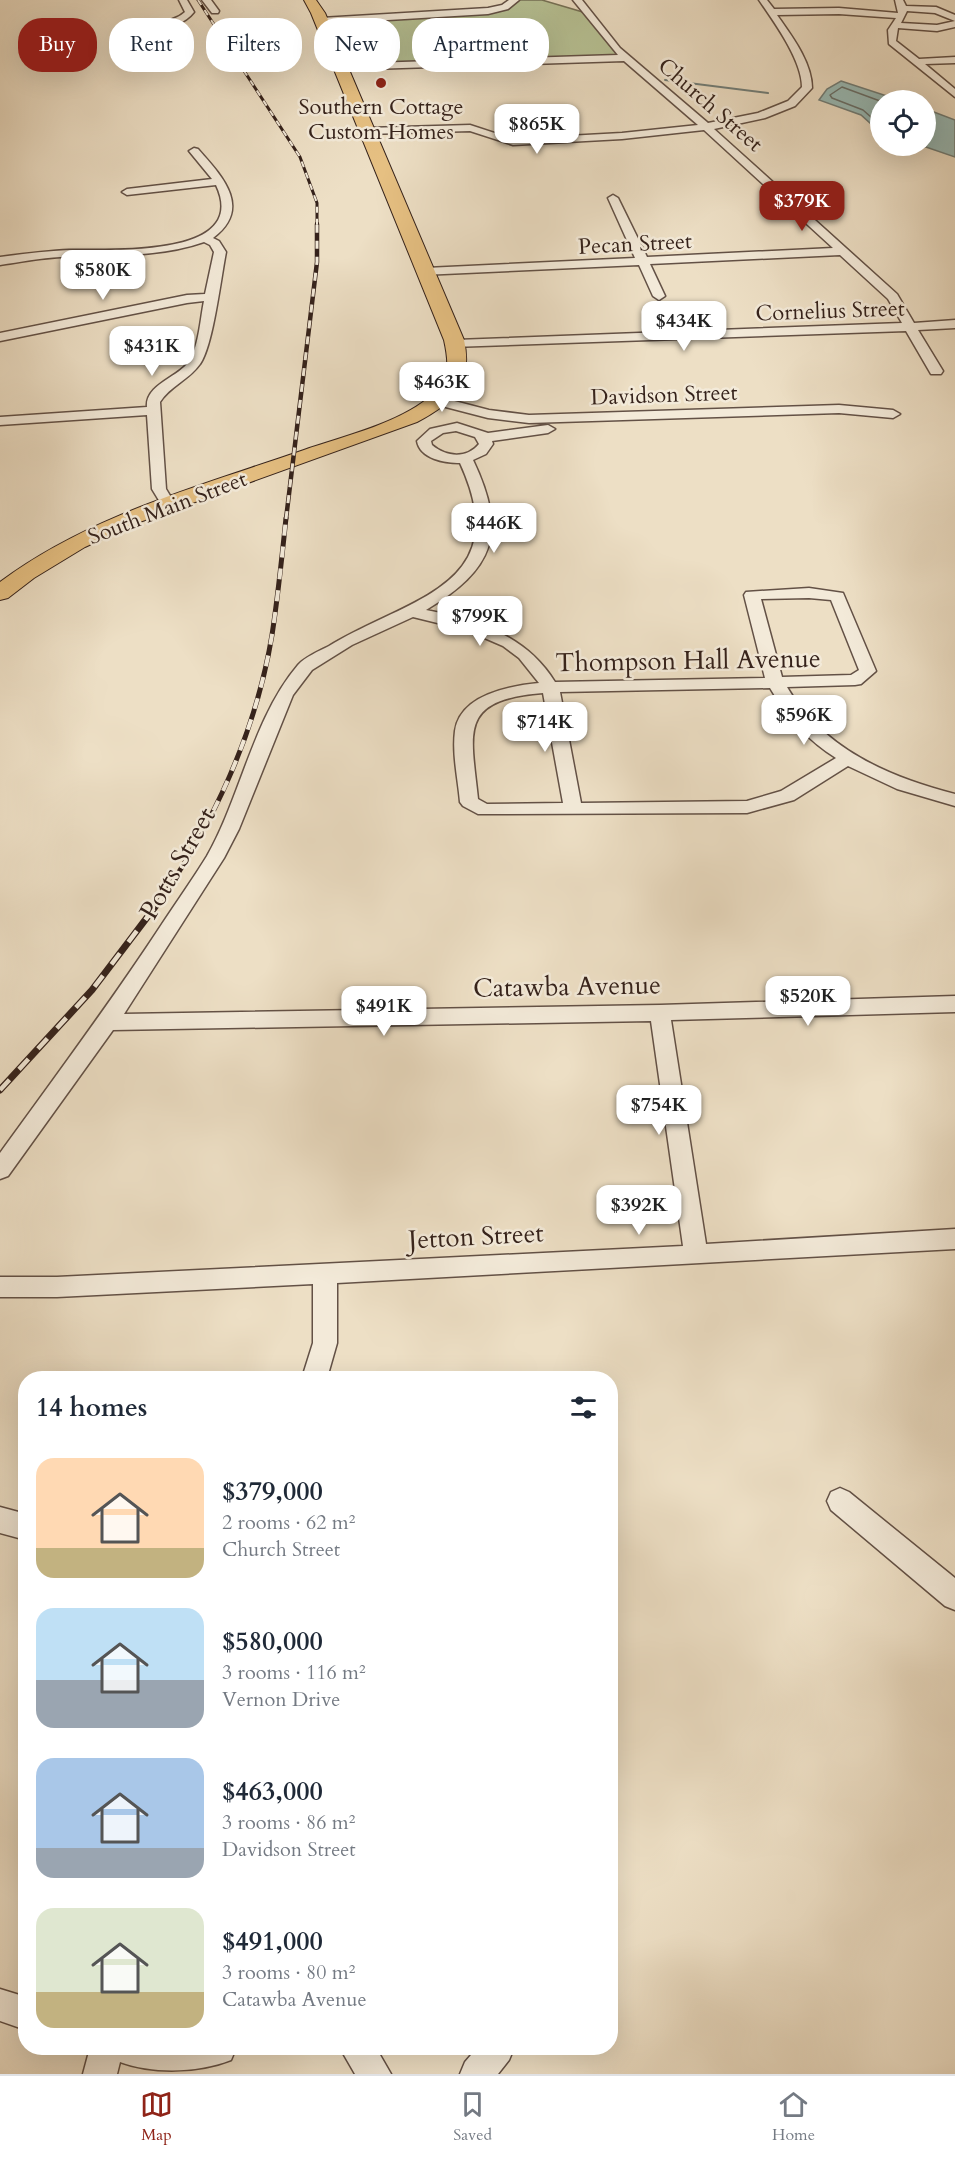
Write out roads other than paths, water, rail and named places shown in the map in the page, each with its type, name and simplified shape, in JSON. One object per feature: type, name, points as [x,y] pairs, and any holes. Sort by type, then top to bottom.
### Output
[{"type":"main road","points":[[310,0],[319,18]]},
{"type":"main road","points":[[342,72],[456,344],[459,369],[452,386],[435,404]]},
{"type":"main road","name":"South Main Street","points":[[0,593],[38,563],[105,528],[346,443],[396,424],[435,404]]},
{"type":"street","points":[[183,0],[190,12],[183,18]]},
{"type":"street","points":[[206,0],[215,11]]},
{"type":"street","points":[[375,18],[482,12],[505,7],[515,0]]},
{"type":"street","name":"Church Street","points":[[578,0],[626,58],[845,251],[893,297],[936,370]]},
{"type":"street","points":[[367,131],[474,128],[482,130],[497,140],[513,142],[650,135],[706,127],[781,108],[796,101],[806,90],[808,82],[802,67],[763,0]]},
{"type":"street","points":[[771,12],[936,10],[955,18]]},
{"type":"street","points":[[900,12],[937,28],[955,24]]},
{"type":"street","points":[[900,12],[890,36],[892,42],[918,62],[940,84],[955,94]]},
{"type":"street","points":[[400,65],[626,58]]},
{"type":"street","points":[[918,62],[955,60]]},
{"type":"street","points":[[0,261],[59,254],[152,251],[183,246],[204,238],[218,230],[225,221],[226,199],[218,182],[194,151]]},
{"type":"street","points":[[127,192],[218,182]]},
{"type":"street","points":[[613,198],[659,296]]},
{"type":"street","points":[[168,504],[159,489],[153,402],[157,394],[196,363],[220,252],[215,243],[204,238]]},
{"type":"street","name":"Pecan Street","points":[[426,272],[845,251]]},
{"type":"street","points":[[0,338],[187,299],[211,297]]},
{"type":"street","name":"Cornelius Street","points":[[456,344],[955,324]]},
{"type":"street","points":[[435,404],[448,428]]},
{"type":"street","name":"Davidson Street","points":[[435,404],[511,418],[560,419],[839,409],[893,414]]},
{"type":"street","points":[[0,421],[153,411]]},
{"type":"street","points":[[485,438],[486,444],[483,450],[465,458],[440,457],[430,453],[424,447],[424,441],[428,435],[448,428],[475,431],[485,438],[638,416]]},
{"type":"street","name":"Potts Street","points":[[2,1164],[107,1022],[215,858],[230,829],[285,694],[306,666],[346,642],[411,612],[448,590],[471,568],[484,536],[483,506],[478,486],[465,458]]},
{"type":"street","name":"Thompson Hall Avenue","points":[[573,809],[484,810],[469,802],[463,728],[475,708],[493,698],[549,687],[776,683],[855,680],[868,671],[837,596],[809,593],[752,595],[776,683]]},
{"type":"street","points":[[411,612],[455,620],[500,638],[530,660],[549,687],[555,705],[573,809],[759,806],[795,792],[848,759]]},
{"type":"street","points":[[776,683],[799,720],[848,759],[893,781],[955,800]]},
{"type":"street","name":"Catawba Avenue","points":[[107,1022],[660,1013],[955,1004]]},
{"type":"street","points":[[660,1013],[696,1255]]},
{"type":"street","name":"Jetton Street","points":[[0,1287],[57,1287],[696,1255],[955,1239]]},
{"type":"street","points":[[317,1371],[325,1343],[325,1272]]},
{"type":"street","points":[[840,1501],[955,1596]]},
{"type":"street","points":[[0,1520],[18,1525]]},
{"type":"street","points":[[0,2005],[18,2011]]},
{"type":"street","points":[[100,2074],[104,2055]]},
{"type":"street","points":[[362,2055],[374,2074]]},
{"type":"street","points":[[477,2074],[492,2055]]},
{"type":"water","points":[[841,81],[870,90],[870,123],[861,115],[819,100],[827,89]]},
{"type":"water","points":[[936,113],[955,120],[955,157],[936,150]]},
{"type":"waterway","points":[[665,80],[768,93]]},
{"type":"railway","points":[[198,0],[300,157],[317,203],[317,262],[286,519]]},
{"type":"railway","points":[[157,905],[214,810],[255,707],[272,635],[286,518]]},
{"type":"railway","points":[[0,1090],[92,990],[158,903]]},
{"type":"place","name":"Southern Cottage Custom Homes","points":[[381,83]]}]
